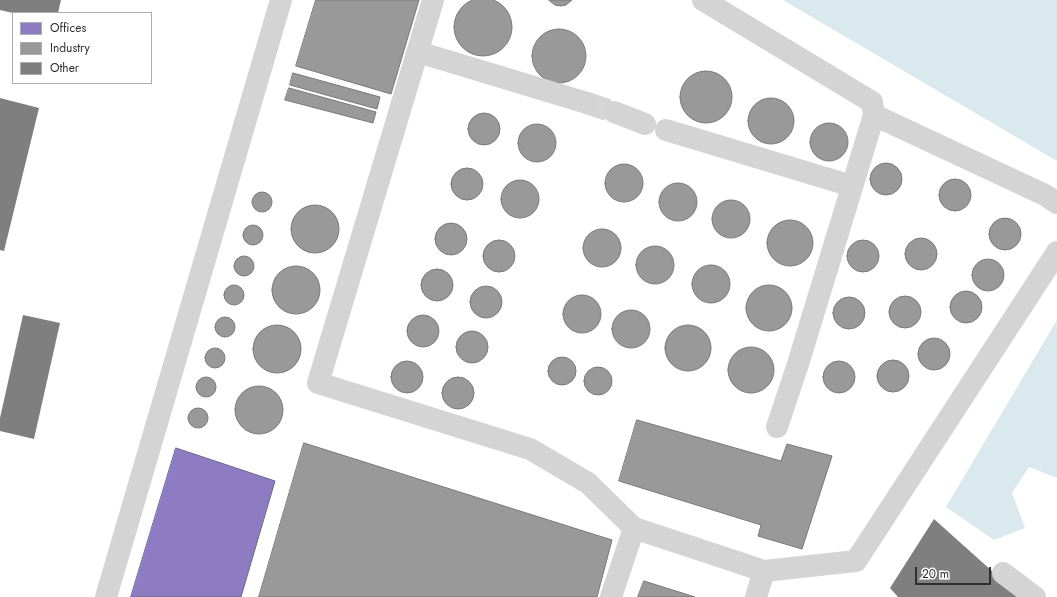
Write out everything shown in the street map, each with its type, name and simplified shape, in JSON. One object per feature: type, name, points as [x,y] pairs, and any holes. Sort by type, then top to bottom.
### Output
[{"type":"lane","points":[[106,597],[281,0]]},
{"type":"lane","points":[[434,0],[318,383],[530,449],[588,483],[634,528],[764,570],[856,561],[1057,252]]},
{"type":"lane","points":[[703,0],[872,102],[874,115],[798,364],[777,427]]},
{"type":"lane","points":[[418,52],[587,103]]},
{"type":"lane","points":[[614,112],[645,124]]},
{"type":"lane","points":[[874,115],[1045,195],[1057,203]]},
{"type":"lane","points":[[666,130],[852,186]]},
{"type":"lane","points":[[611,597],[634,528]]},
{"type":"lane","points":[[756,597],[764,570]]},
{"type":"lane","points":[[1003,573],[1035,597]]},
{"type":"shaded area","points":[[783,0],[1057,0],[1057,161]]},
{"type":"shaded area","points":[[1057,320],[1057,478],[1029,467],[1012,493],[1025,528],[994,540],[946,507]]},
{"type":"building: Offices","points":[[176,448],[275,481],[241,597],[131,597]]},
{"type":"building: Industry","points":[[474,-1],[494,0],[504,6],[512,21],[512,33],[504,48],[489,56],[477,56],[462,48],[454,33],[454,21],[462,6]]},
{"type":"building: Industry","points":[[316,0],[419,0],[391,94],[296,66]]},
{"type":"building: Industry","points":[[549,0],[572,0],[566,5],[561,6],[555,5]]},
{"type":"building: Industry","points":[[559,29],[569,31],[578,37],[584,46],[586,56],[584,66],[578,75],[569,81],[559,83],[549,81],[540,75],[534,66],[532,56],[534,46],[540,37],[549,31]]},
{"type":"building: Industry","points":[[701,71],[711,71],[725,78],[732,92],[732,102],[725,116],[711,123],[701,123],[691,119],[684,112],[680,102],[680,92],[684,82],[691,75]]},
{"type":"building: Industry","points":[[293,73],[380,97],[377,109],[290,85]]},
{"type":"building: Industry","points":[[289,88],[376,112],[373,123],[285,100]]},
{"type":"building: Industry","points":[[766,98],[776,98],[784,102],[790,108],[794,116],[794,126],[790,134],[784,140],[776,144],[766,144],[758,140],[752,134],[748,126],[748,116],[752,108],[758,102]]},
{"type":"building: Industry","points":[[481,113],[487,113],[497,120],[500,129],[499,135],[493,142],[487,145],[481,145],[471,138],[468,132],[468,126],[475,116]]},
{"type":"building: Industry","points":[[825,123],[833,123],[843,128],[847,135],[847,149],[843,156],[833,161],[825,161],[815,156],[813,153],[810,146],[810,138],[815,128],[818,126]]},
{"type":"building: Industry","points":[[533,124],[541,124],[551,129],[555,136],[555,150],[551,157],[541,162],[533,162],[523,157],[521,154],[518,147],[518,139],[523,129],[526,127]]},
{"type":"building: Industry","points":[[883,163],[889,163],[898,167],[902,179],[898,191],[889,195],[883,195],[874,191],[870,182],[870,176],[874,167]]},
{"type":"building: Industry","points":[[620,164],[628,164],[635,167],[640,172],[643,183],[640,194],[635,199],[628,202],[620,202],[613,199],[608,194],[605,187],[605,179],[608,172],[613,167]]},
{"type":"building: Industry","points":[[464,168],[470,168],[480,175],[483,184],[482,190],[476,197],[470,200],[464,200],[454,193],[451,187],[451,181],[458,171]]},
{"type":"building: Industry","points":[[952,179],[958,179],[967,183],[971,195],[967,207],[958,211],[952,211],[943,207],[939,198],[939,192],[943,183]]},
{"type":"building: Industry","points":[[516,180],[524,180],[534,185],[538,192],[538,206],[534,213],[524,218],[516,218],[506,213],[504,210],[501,203],[501,195],[506,185],[509,183]]},
{"type":"building: Industry","points":[[674,183],[682,183],[689,186],[694,191],[697,202],[694,213],[689,218],[682,221],[674,221],[667,218],[662,213],[659,206],[659,198],[662,191],[667,186]]},
{"type":"building: Industry","points":[[262,192],[269,195],[272,202],[269,209],[262,212],[255,209],[252,202],[255,195]]},
{"type":"building: Industry","points":[[727,200],[735,200],[742,203],[747,208],[750,219],[747,230],[742,235],[735,238],[727,238],[720,235],[715,230],[712,223],[712,215],[715,208],[720,203]]},
{"type":"building: Industry","points":[[315,205],[324,207],[332,212],[337,220],[339,229],[337,238],[332,246],[324,251],[315,253],[306,251],[298,246],[293,238],[291,229],[293,220],[298,212],[306,207]]},
{"type":"building: Industry","points":[[1002,218],[1008,218],[1017,222],[1021,234],[1017,246],[1008,250],[1002,250],[993,246],[989,237],[989,231],[993,222]]},
{"type":"building: Industry","points":[[790,220],[803,224],[809,230],[813,243],[809,256],[803,262],[790,266],[777,262],[771,256],[767,243],[771,230],[777,224]]},
{"type":"building: Industry","points":[[448,223],[454,223],[464,230],[467,239],[466,245],[460,252],[454,255],[448,255],[438,248],[435,242],[435,236],[442,226]]},
{"type":"building: Industry","points":[[253,225],[260,228],[263,235],[260,242],[253,245],[246,242],[243,235],[246,228]]},
{"type":"building: Industry","points":[[598,229],[606,229],[613,232],[618,237],[621,248],[618,259],[613,264],[606,267],[598,267],[591,264],[586,259],[583,252],[583,244],[586,237],[591,232]]},
{"type":"building: Industry","points":[[918,238],[924,238],[933,242],[937,254],[933,266],[924,270],[918,270],[909,266],[905,257],[905,251],[909,242]]},
{"type":"building: Industry","points":[[496,240],[502,240],[512,247],[515,256],[514,262],[508,269],[502,272],[496,272],[486,265],[483,259],[483,253],[490,243]]},
{"type":"building: Industry","points":[[860,240],[866,240],[875,244],[879,256],[875,268],[866,272],[860,272],[851,268],[847,259],[847,253],[851,244]]},
{"type":"building: Industry","points":[[651,246],[659,246],[666,249],[671,254],[674,265],[671,276],[666,281],[659,284],[651,284],[644,281],[639,276],[636,269],[636,261],[639,254],[644,249]]},
{"type":"building: Industry","points":[[244,256],[251,259],[254,266],[251,273],[244,276],[237,273],[234,266],[237,259]]},
{"type":"building: Industry","points":[[985,259],[991,259],[1000,263],[1004,275],[1000,287],[991,291],[985,291],[976,287],[972,278],[972,272],[976,263]]},
{"type":"building: Industry","points":[[707,265],[715,265],[722,268],[727,273],[730,284],[727,295],[722,300],[715,303],[707,303],[700,300],[695,295],[692,288],[692,280],[695,273],[700,268]]},
{"type":"building: Industry","points":[[296,266],[305,268],[313,273],[318,281],[320,290],[318,299],[313,307],[305,312],[296,314],[287,312],[279,307],[274,299],[272,290],[274,281],[279,273],[287,268]]},
{"type":"building: Industry","points":[[434,269],[440,269],[450,276],[453,285],[452,291],[446,298],[440,301],[434,301],[424,294],[421,288],[421,282],[428,272]]},
{"type":"building: Industry","points":[[234,285],[241,288],[244,295],[241,302],[234,305],[227,302],[224,295],[227,288]]},
{"type":"building: Industry","points":[[769,285],[782,289],[788,295],[792,308],[788,321],[782,327],[769,331],[756,327],[750,321],[746,308],[750,295],[756,289]]},
{"type":"building: Industry","points":[[483,286],[489,286],[499,293],[502,302],[501,308],[495,315],[489,318],[483,318],[473,311],[470,305],[470,299],[477,289]]},
{"type":"building: Industry","points":[[963,291],[969,291],[978,295],[982,307],[978,319],[969,323],[963,323],[954,319],[950,310],[950,304],[954,295]]},
{"type":"building: Industry","points":[[578,295],[586,295],[593,298],[598,303],[601,314],[598,325],[593,330],[586,333],[578,333],[571,330],[566,325],[563,318],[563,310],[566,303],[571,298]]},
{"type":"building: Industry","points":[[902,296],[908,296],[917,300],[921,312],[917,324],[908,328],[902,328],[893,324],[889,315],[889,309],[893,300]]},
{"type":"building: Industry","points":[[846,297],[852,297],[861,301],[865,313],[861,325],[852,329],[846,329],[837,325],[833,316],[833,310],[837,301]]},
{"type":"building: Industry","points":[[627,310],[635,310],[642,313],[647,318],[650,329],[647,340],[642,345],[635,348],[627,348],[620,345],[615,340],[612,333],[612,325],[615,318],[620,313]]},
{"type":"building: Industry","points":[[420,315],[426,315],[436,322],[439,331],[438,337],[432,344],[426,347],[420,347],[410,340],[407,334],[407,328],[414,318]]},
{"type":"building: Industry","points":[[225,317],[232,320],[235,327],[232,334],[225,337],[218,334],[215,327],[218,320]]},
{"type":"building: Industry","points":[[277,325],[286,327],[294,332],[299,340],[301,349],[299,358],[294,366],[286,371],[277,373],[268,371],[260,366],[255,358],[253,349],[255,340],[260,332],[268,327]]},
{"type":"building: Industry","points":[[688,325],[701,329],[707,335],[711,348],[707,361],[701,367],[688,371],[675,367],[669,361],[665,348],[669,335],[675,329]]},
{"type":"building: Industry","points":[[469,331],[475,331],[485,338],[488,347],[487,353],[481,360],[475,363],[469,363],[459,356],[456,350],[456,344],[463,334]]},
{"type":"building: Industry","points":[[931,338],[937,338],[946,342],[950,354],[946,366],[937,370],[931,370],[922,366],[918,357],[918,351],[922,342]]},
{"type":"building: Industry","points":[[751,347],[764,351],[770,357],[774,370],[770,383],[764,389],[751,393],[738,389],[732,383],[728,370],[732,357],[738,351]]},
{"type":"building: Industry","points":[[215,348],[222,351],[225,358],[222,365],[215,368],[208,365],[205,358],[208,351]]},
{"type":"building: Industry","points":[[562,357],[572,361],[576,371],[572,381],[562,385],[552,381],[548,371],[552,361]]},
{"type":"building: Industry","points":[[890,360],[896,360],[905,364],[909,376],[905,388],[896,392],[890,392],[881,388],[877,379],[877,373],[881,364]]},
{"type":"building: Industry","points":[[404,361],[410,361],[420,368],[423,377],[422,383],[416,390],[410,393],[404,393],[394,386],[391,380],[391,374],[398,364]]},
{"type":"building: Industry","points":[[836,361],[842,361],[851,365],[855,377],[851,389],[842,393],[836,393],[827,389],[823,380],[823,374],[827,365]]},
{"type":"building: Industry","points":[[598,367],[608,371],[612,381],[608,391],[598,395],[588,391],[584,381],[588,371]]},
{"type":"building: Industry","points":[[206,377],[213,380],[216,387],[213,394],[206,397],[199,394],[196,387],[199,380]]},
{"type":"building: Industry","points":[[455,377],[461,377],[471,384],[474,393],[473,399],[467,406],[461,409],[455,409],[445,402],[442,396],[442,390],[449,380]]},
{"type":"building: Industry","points":[[259,386],[268,388],[276,393],[281,401],[283,410],[281,419],[276,427],[268,432],[259,434],[250,432],[242,427],[237,419],[235,410],[237,401],[242,393],[250,388]]},
{"type":"building: Industry","points":[[198,408],[205,411],[208,418],[205,425],[198,428],[191,425],[188,418],[191,411]]},
{"type":"building: Industry","points":[[637,420],[781,461],[787,444],[832,456],[802,549],[758,536],[761,525],[619,481]]},
{"type":"building: Industry","points":[[304,443],[612,540],[597,597],[259,597]]},
{"type":"building: Industry","points":[[644,581],[695,597],[638,597]]},
{"type":"building: Other","points":[[0,0],[61,0],[58,12],[12,13],[0,10]]},
{"type":"building: Other","points":[[0,98],[39,108],[4,251],[0,250]]},
{"type":"building: Other","points":[[23,315],[60,323],[34,439],[0,431],[0,418]]},
{"type":"building: Other","points":[[934,519],[1021,597],[898,597],[890,588]]},
{"type":"tunnel","points":[[587,103],[614,112]]}]
